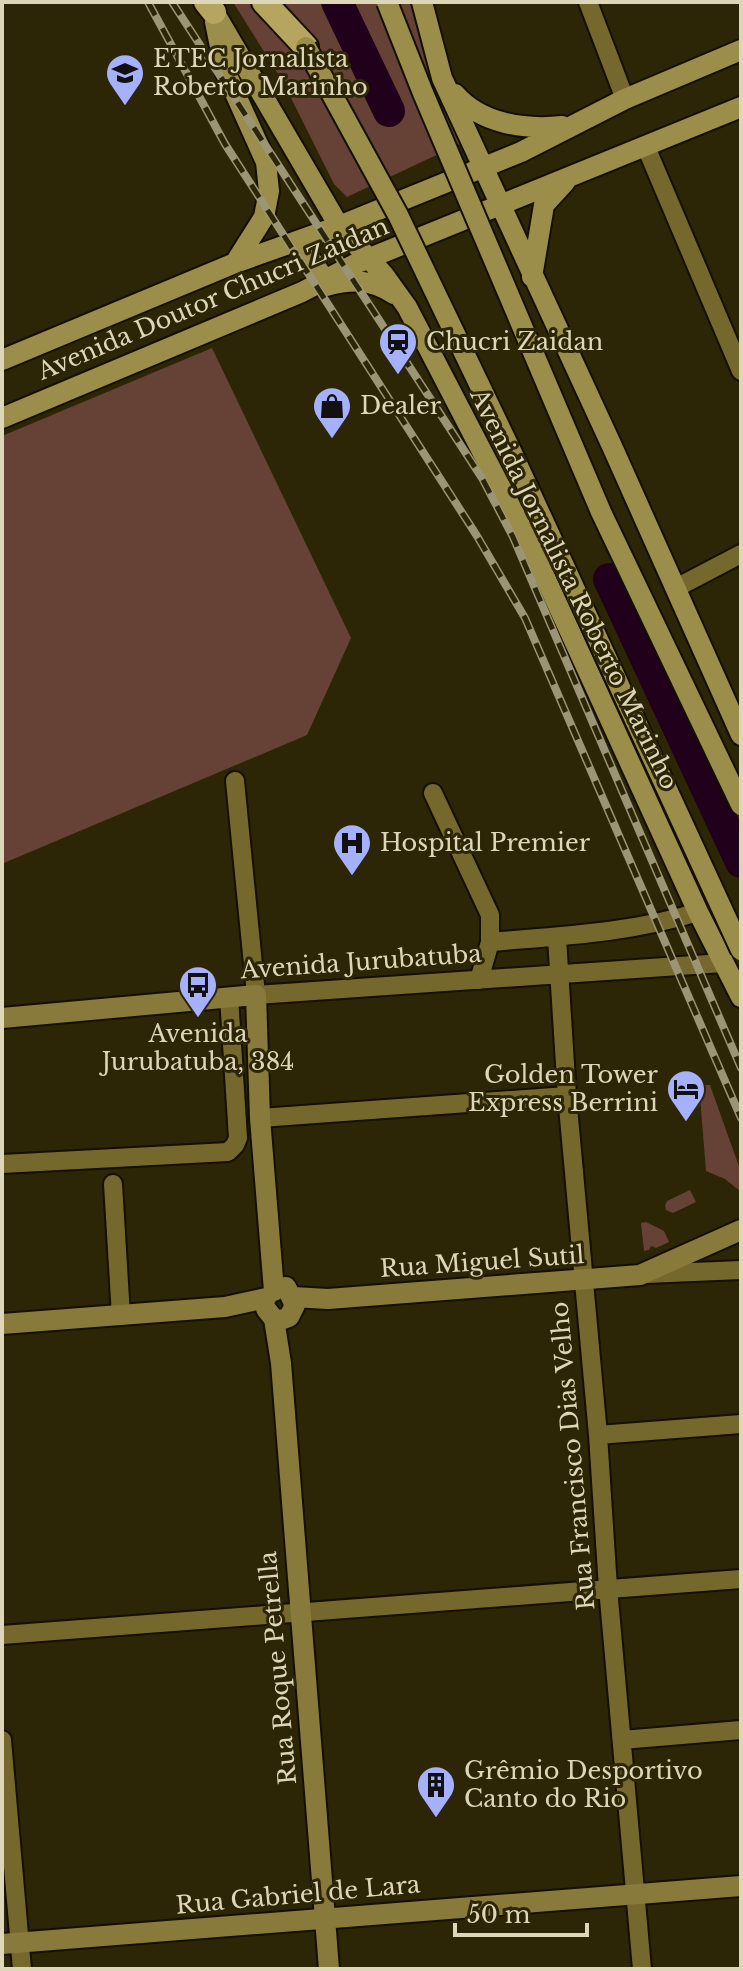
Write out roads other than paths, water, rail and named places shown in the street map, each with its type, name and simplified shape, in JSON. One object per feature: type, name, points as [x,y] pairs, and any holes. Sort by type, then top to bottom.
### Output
[{"type":"highway","points":[[264,2],[306,47]]},
{"type":"highway","points":[[277,2],[306,47]]},
{"type":"main road","points":[[387,2],[601,512],[741,805]]},
{"type":"main road","points":[[422,2],[442,78],[741,735]]},
{"type":"main road","points":[[212,5],[225,71],[266,162],[269,191],[264,217],[235,263]]},
{"type":"main road","name":"Avenida Jornalista Roberto Marinho","points":[[212,5],[339,226],[369,258],[407,307],[529,542],[698,912],[741,997]]},
{"type":"main road","points":[[306,47],[398,215],[513,455],[741,950]]},
{"type":"main road","name":"Avenida Doutor Chucri Zaidan","points":[[2,360],[235,263],[339,226],[521,152],[625,99],[741,50]]},
{"type":"main road","points":[[442,78],[471,109],[508,125],[543,128],[574,124]]},
{"type":"main road","name":"Avenida Doutor Chucri Zaidan","points":[[2,418],[302,292],[369,258],[741,107]]},
{"type":"main road","points":[[532,277],[544,205],[554,191],[577,174]]},
{"type":"main road","points":[[298,241],[325,280]]},
{"type":"main road","points":[[302,292],[342,282],[371,282],[394,294],[407,307]]},
{"type":"street","points":[[588,2],[625,99]]},
{"type":"street","points":[[646,147],[741,371]]},
{"type":"street","points":[[676,588],[741,554]]},
{"type":"street","name":"Rua Roque Petrella","points":[[235,781],[256,995],[260,1118],[271,1246],[281,1305],[281,1363],[298,1611],[329,1969]]},
{"type":"street","points":[[433,793],[490,915],[490,942],[479,980]]},
{"type":"street","name":"Avenida Jurubatuba","points":[[490,942],[557,938],[671,920],[698,912]]},
{"type":"street","name":"Rua Francisco Dias Velho","points":[[557,938],[567,1096],[642,1969]]},
{"type":"street","name":"Avenida Jurubatuba","points":[[2,1018],[229,997],[723,963]]},
{"type":"street","points":[[2,1164],[228,1152],[238,1138],[229,997]]},
{"type":"street","points":[[260,1118],[567,1096]]},
{"type":"street","points":[[113,1184],[121,1316]]},
{"type":"street","name":"Rua Miguel Sutil","points":[[640,1275],[741,1230]]},
{"type":"street","name":"Rua Miguel Sutil","points":[[2,1324],[741,1270]]},
{"type":"street","points":[[598,1435],[741,1424]]},
{"type":"street","points":[[2,1635],[741,1579]]},
{"type":"street","points":[[622,1740],[741,1730]]},
{"type":"street","points":[[2,1740],[11,1943],[22,1969]]},
{"type":"street","name":"Rua Gabriel de Lara","points":[[11,1943],[741,1886]]},
{"type":"waterway","points":[[337,2],[389,111]]},
{"type":"waterway","points":[[609,579],[741,862]]},
{"type":"railway","points":[[148,2],[225,144],[477,536],[525,618],[741,1118]]},
{"type":"railway","points":[[172,2],[482,478],[513,537],[741,1068]]},
{"type":"place","name":"ETEC Jornalista Roberto Marinho","points":[[125,107]]},
{"type":"place","name":"Chucri Zaidan","points":[[398,376]]},
{"type":"place","name":"Dealer","points":[[332,440]]},
{"type":"place","name":"Hospital Premier","points":[[352,877]]},
{"type":"place","name":"Avenida Jurubatuba, 384","points":[[198,1019]]},
{"type":"place","name":"Golden Tower Express Berrini","points":[[686,1123]]},
{"type":"place","name":"Grêmio Desportivo Canto do Rio","points":[[436,1819]]}]
